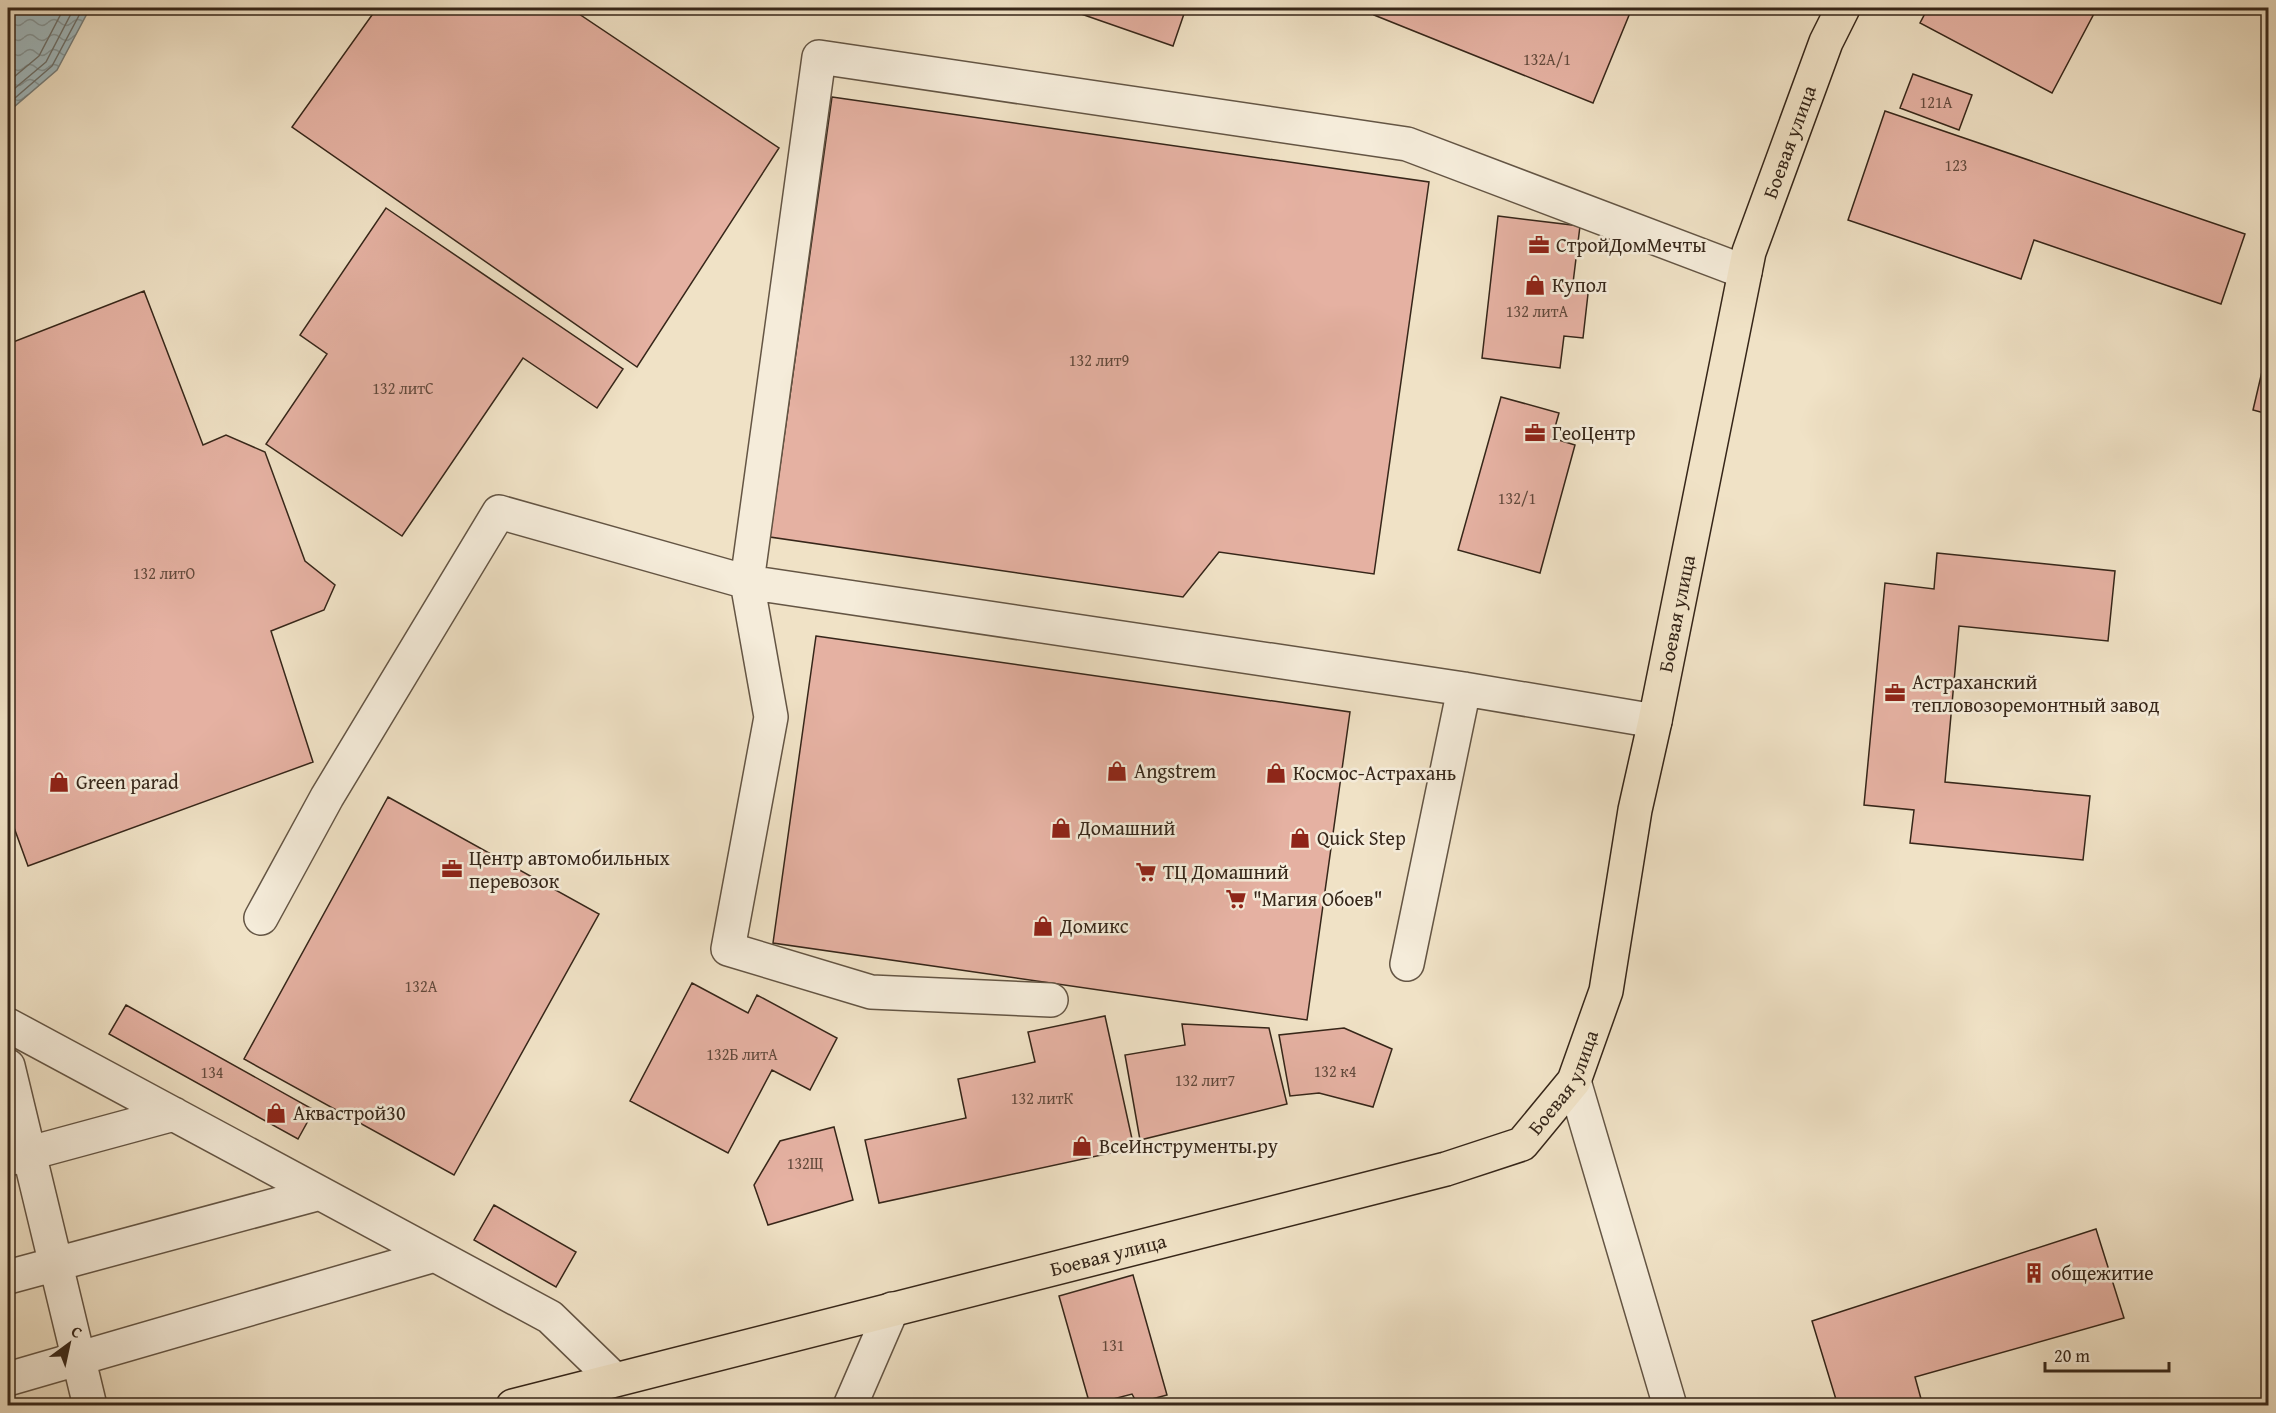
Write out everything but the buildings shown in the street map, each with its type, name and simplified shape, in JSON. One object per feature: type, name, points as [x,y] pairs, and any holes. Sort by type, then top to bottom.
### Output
[{"type":"main road","name":"Боевая улица","points":[[513,1406],[573,1401],[614,1378],[1446,1169],[1522,1144],[1574,1081],[1606,991],[1635,810],[1749,252],[1826,42],[1843,8]]},
{"type":"lane","points":[[1051,1000],[871,992],[728,949],[771,717],[747,582],[819,57],[1407,144],[1745,272]]},
{"type":"lane","points":[[261,918],[327,797],[499,512],[747,582],[1464,688],[1655,721]]},
{"type":"lane","points":[[1407,964],[1464,688]]},
{"type":"lane","points":[[8,1025],[550,1317],[614,1378]]},
{"type":"lane","points":[[8,1066],[18,1156],[56,1264],[90,1406]]},
{"type":"lane","points":[[1574,1081],[1670,1406]]},
{"type":"lane","points":[[18,1156],[174,1114]]},
{"type":"lane","points":[[8,1277],[320,1192]]},
{"type":"lane","points":[[8,1379],[435,1255]]},
{"type":"lane","points":[[850,1406],[892,1309]]},
{"type":"water","points":[[8,8],[90,8],[57,70],[8,112]]},
{"type":"place","name":"СтройДомМечты","points":[[1539,245]]},
{"type":"place","name":"Купол","points":[[1535,285]]},
{"type":"place","name":"ГеоЦентр","points":[[1535,433]]},
{"type":"place","name":"Астраханский тепловозоремонтный завод","points":[[1895,693]]},
{"type":"place","name":"Angstrem","points":[[1117,771]]},
{"type":"place","name":"Космос-Астрахань","points":[[1276,773]]},
{"type":"place","name":"Green parad","points":[[59,782]]},
{"type":"place","name":"Домашний","points":[[1061,828]]},
{"type":"place","name":"Quick Step","points":[[1300,838]]},
{"type":"place","name":"Центр автомобильных перевозок","points":[[452,869]]},
{"type":"place","name":"ТЦ Домашний","points":[[1146,872]]},
{"type":"place","name":"\"Магия Обоев\"","points":[[1236,899]]},
{"type":"place","name":"Домикс","points":[[1043,926]]},
{"type":"place","name":"Аквастрой30","points":[[276,1113]]},
{"type":"place","name":"ВсеИнструменты.ру","points":[[1082,1146]]},
{"type":"place","name":"общежитие","points":[[2034,1273]]}]
